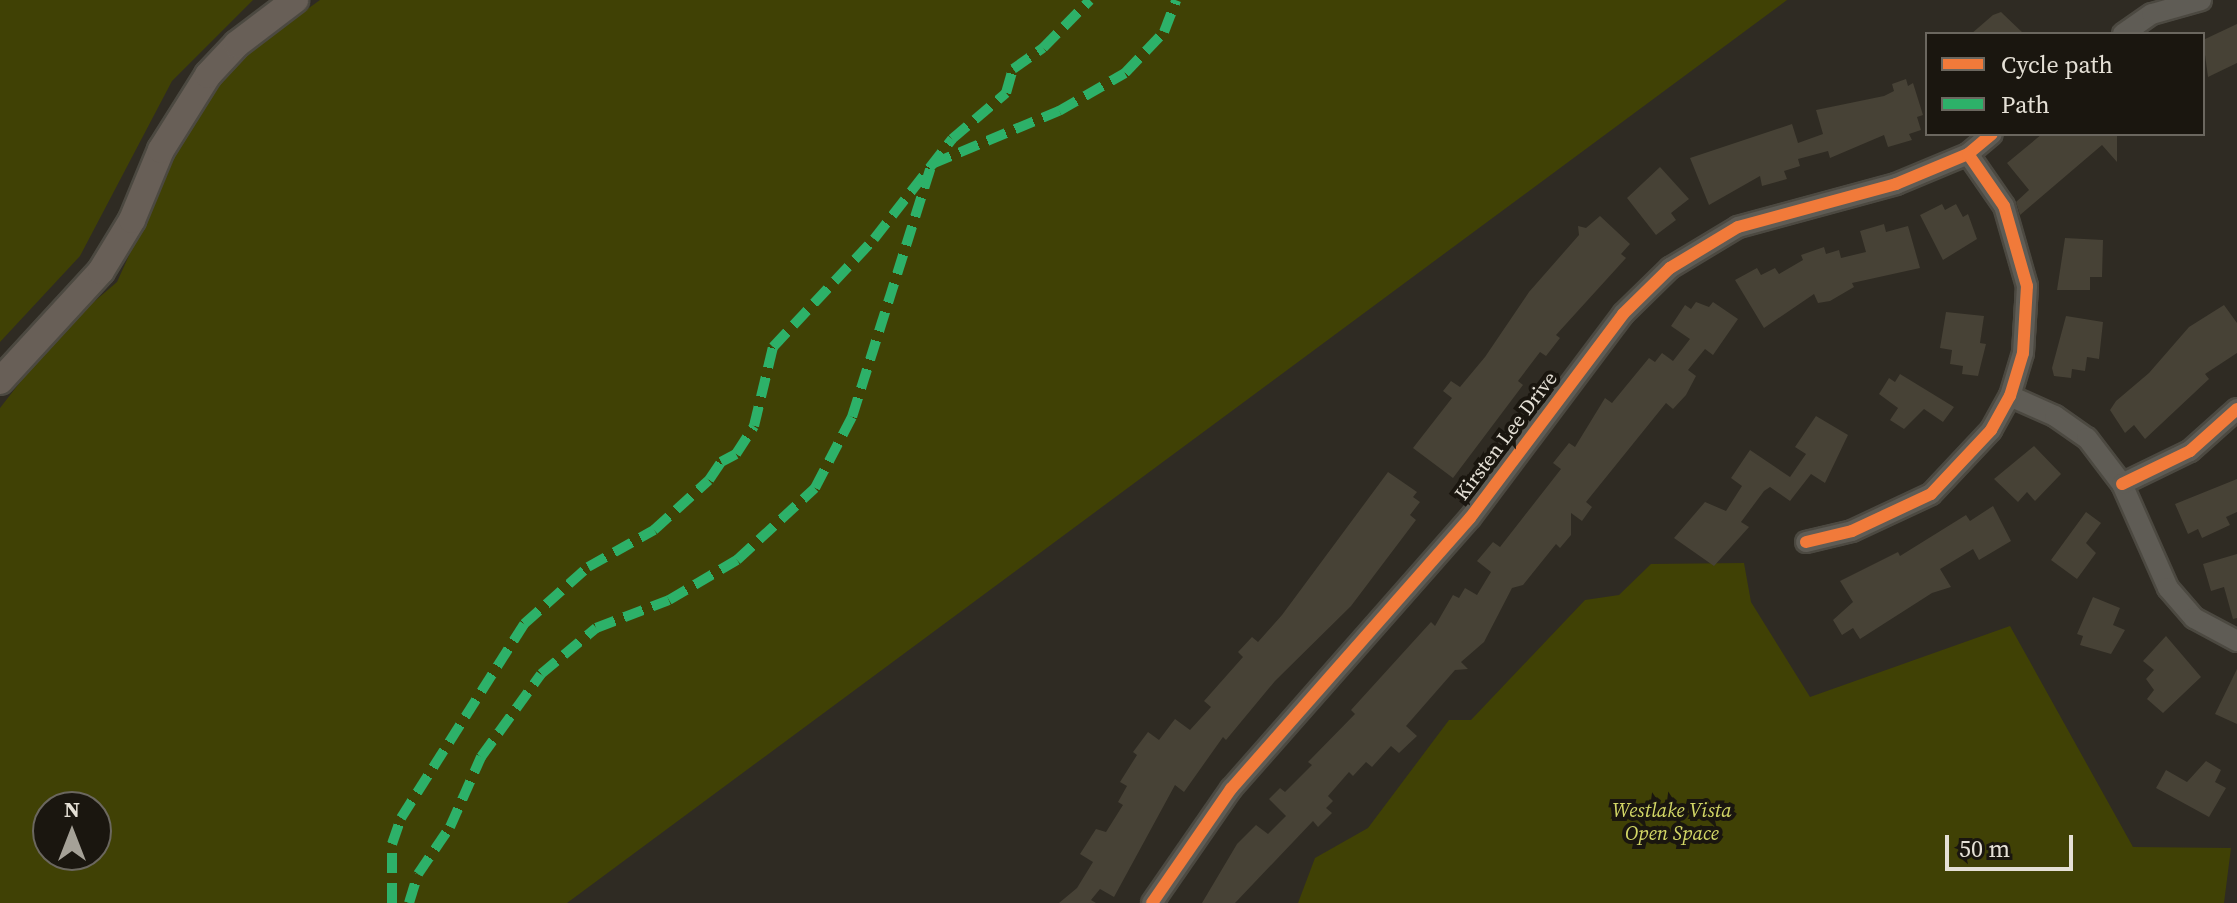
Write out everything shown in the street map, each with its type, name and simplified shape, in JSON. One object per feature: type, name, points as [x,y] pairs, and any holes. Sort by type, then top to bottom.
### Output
[{"type":"main road","points":[[0,381],[101,271],[132,220],[161,150],[208,75],[237,44],[295,0]]},
{"type":"street","points":[[2126,32],[2152,14],[2201,0]]},
{"type":"street","name":"Kirsten Lee Drive","points":[[1152,903],[1231,789],[1470,518],[1623,314],[1670,268],[1738,227],[1896,184],[1968,154],[1990,136]]},
{"type":"street","points":[[1806,542],[1852,531],[1931,494],[1991,430],[2010,396],[2023,353],[2027,286],[2004,206],[1968,154]]},
{"type":"street","points":[[2010,396],[2055,416],[2087,438],[2122,484],[2168,588],[2194,618],[2237,641]]},
{"type":"street","points":[[2122,484],[2190,451],[2237,409]]},
{"type":"green space","points":[[0,0],[253,0],[172,81],[80,256],[0,342]]},
{"type":"green space","points":[[320,0],[1787,0],[567,903],[0,903],[0,408],[60,331],[117,282],[183,136],[233,63]]},
{"type":"green space","name":"Westlake Vista Open Space","points":[[1744,563],[1751,602],[1810,697],[2010,626],[2133,847],[2231,848],[2224,903],[1298,903],[1315,858],[1368,828],[1449,720],[1471,720],[1585,600],[1619,595],[1651,564]]},
{"type":"building","points":[[2001,12],[2022,32],[1973,32]]},
{"type":"building","points":[[2237,24],[2237,63],[2208,77],[2205,39]]},
{"type":"building","points":[[1906,79],[1908,86],[1913,83],[1923,115],[1917,117],[1921,130],[1909,134],[1912,140],[1888,147],[1884,135],[1830,158],[1828,151],[1798,159],[1800,166],[1784,171],[1787,179],[1762,186],[1760,176],[1709,205],[1690,158],[1792,124],[1798,143],[1823,134],[1816,110],[1884,96],[1894,91],[1892,84]]},
{"type":"building","points":[[2040,136],[2117,136],[2117,162],[2102,145],[2020,215],[2016,202],[2029,190],[2007,163]]},
{"type":"building","points":[[1660,167],[1689,199],[1671,213],[1676,220],[1656,235],[1627,198]]},
{"type":"building","points":[[1942,204],[1945,210],[1956,204],[1963,217],[1968,214],[1977,239],[1943,260],[1920,215]]},
{"type":"building","points":[[1600,216],[1630,244],[1621,254],[1626,258],[1556,335],[1560,338],[1546,356],[1540,352],[1518,381],[1523,385],[1453,478],[1413,448],[1452,398],[1443,391],[1451,381],[1460,387],[1485,357],[1529,292],[1579,235],[1578,226],[1586,228]]},
{"type":"building","points":[[1884,224],[1886,232],[1908,226],[1920,268],[1852,283],[1854,287],[1830,301],[1818,303],[1814,294],[1764,328],[1735,280],[1757,268],[1761,275],[1775,268],[1779,274],[1803,260],[1801,255],[1824,247],[1826,254],[1839,250],[1841,258],[1866,252],[1860,231]]},
{"type":"building","points":[[2065,238],[2103,240],[2102,277],[2090,277],[2090,290],[2057,290]]},
{"type":"building","points":[[1696,302],[1709,307],[1713,302],[1738,319],[1713,355],[1705,349],[1688,370],[1696,376],[1686,395],[1673,409],[1666,403],[1586,502],[1592,507],[1582,521],[1571,513],[1571,535],[1560,548],[1556,544],[1523,585],[1512,588],[1484,642],[1461,662],[1468,669],[1455,670],[1406,726],[1417,736],[1399,753],[1391,746],[1372,767],[1366,762],[1353,776],[1349,772],[1328,796],[1333,801],[1326,808],[1332,813],[1318,827],[1313,821],[1235,903],[1202,903],[1237,844],[1256,825],[1268,834],[1286,816],[1269,799],[1280,788],[1285,792],[1312,765],[1308,762],[1355,714],[1351,710],[1431,622],[1435,626],[1453,595],[1459,598],[1465,588],[1477,595],[1491,572],[1477,561],[1493,542],[1500,547],[1561,469],[1553,463],[1569,443],[1575,447],[1605,398],[1612,403],[1649,358],[1655,362],[1662,353],[1673,361],[1690,339],[1671,326],[1685,305],[1691,309]]},
{"type":"building","points":[[2224,305],[2237,323],[2237,353],[2205,374],[2209,379],[2145,439],[2134,425],[2125,433],[2110,410],[2116,401],[2149,373],[2189,327]]},
{"type":"building","points":[[1946,312],[1984,316],[1980,343],[1986,344],[1978,376],[1962,374],[1963,366],[1950,364],[1952,350],[1940,348]]},
{"type":"building","points":[[2066,316],[2103,322],[2099,359],[2087,357],[2085,371],[2072,369],[2071,378],[2054,376],[2052,368]]},
{"type":"building","points":[[1900,374],[1954,407],[1943,422],[1924,409],[1904,429],[1890,420],[1898,408],[1879,394],[1889,378],[1895,382]]},
{"type":"building","points":[[1816,416],[1848,435],[1825,483],[1811,474],[1790,501],[1770,487],[1764,491],[1741,522],[1749,527],[1714,566],[1674,538],[1705,502],[1726,511],[1742,486],[1731,478],[1750,450],[1790,477],[1806,454],[1795,447]]},
{"type":"building","points":[[2034,446],[2061,474],[2035,501],[2027,492],[2018,502],[1994,479]]},
{"type":"building","points":[[1388,472],[1417,492],[1413,497],[1420,502],[1410,515],[1416,520],[1351,606],[1275,681],[1226,740],[1223,737],[1184,792],[1175,785],[1114,897],[1100,889],[1091,900],[1096,903],[1059,903],[1077,888],[1093,862],[1080,854],[1096,829],[1106,832],[1123,805],[1118,802],[1127,786],[1120,782],[1137,755],[1133,752],[1148,732],[1159,740],[1175,719],[1190,730],[1211,707],[1204,701],[1243,657],[1238,652],[1252,637],[1258,642],[1282,615]]},
{"type":"building","points":[[2237,479],[2237,512],[2226,517],[2230,525],[2202,538],[2198,529],[2188,534],[2175,504]]},
{"type":"building","points":[[1993,506],[2011,541],[1979,560],[1973,549],[1940,569],[1951,587],[1932,593],[1860,639],[1853,628],[1842,635],[1833,620],[1853,602],[1840,581],[1898,552],[1900,556],[1966,515],[1970,521]]},
{"type":"building","points":[[2086,512],[2101,523],[2086,543],[2096,553],[2077,579],[2051,560]]},
{"type":"building","points":[[2237,554],[2237,618],[2233,619],[2224,587],[2211,591],[2203,564]]},
{"type":"building","points":[[2093,597],[2120,608],[2113,625],[2125,630],[2111,654],[2080,645],[2083,636],[2077,634]]},
{"type":"building","points":[[2166,636],[2201,677],[2163,713],[2147,699],[2154,690],[2146,679],[2154,670],[2143,661]]},
{"type":"building","points":[[2237,669],[2237,724],[2215,714]]},
{"type":"building","points":[[2206,761],[2221,770],[2215,782],[2226,788],[2209,817],[2156,788],[2166,770],[2187,782]]},
{"type":"marked path","points":[[392,903],[392,844],[401,818],[524,624],[588,567],[654,530],[709,480],[721,462],[736,454],[754,426],[773,347],[874,239],[952,139],[1006,93],[1013,69],[1043,48],[1090,0]]},
{"type":"marked path","points":[[409,903],[418,874],[450,827],[481,757],[541,674],[596,628],[669,600],[737,560],[815,488],[852,417],[932,164],[1059,111],[1125,73],[1164,32],[1176,0]]},
{"type":"cycle path","points":[[1152,903],[1231,789],[1470,518],[1623,314],[1670,268],[1738,227],[1896,184],[1968,154],[1990,136]]},
{"type":"cycle path","points":[[1806,542],[1852,531],[1931,494],[1991,430],[2010,396],[2023,353],[2027,286],[2004,206],[1968,154]]},
{"type":"cycle path","points":[[2122,484],[2190,451],[2237,409]]}]
